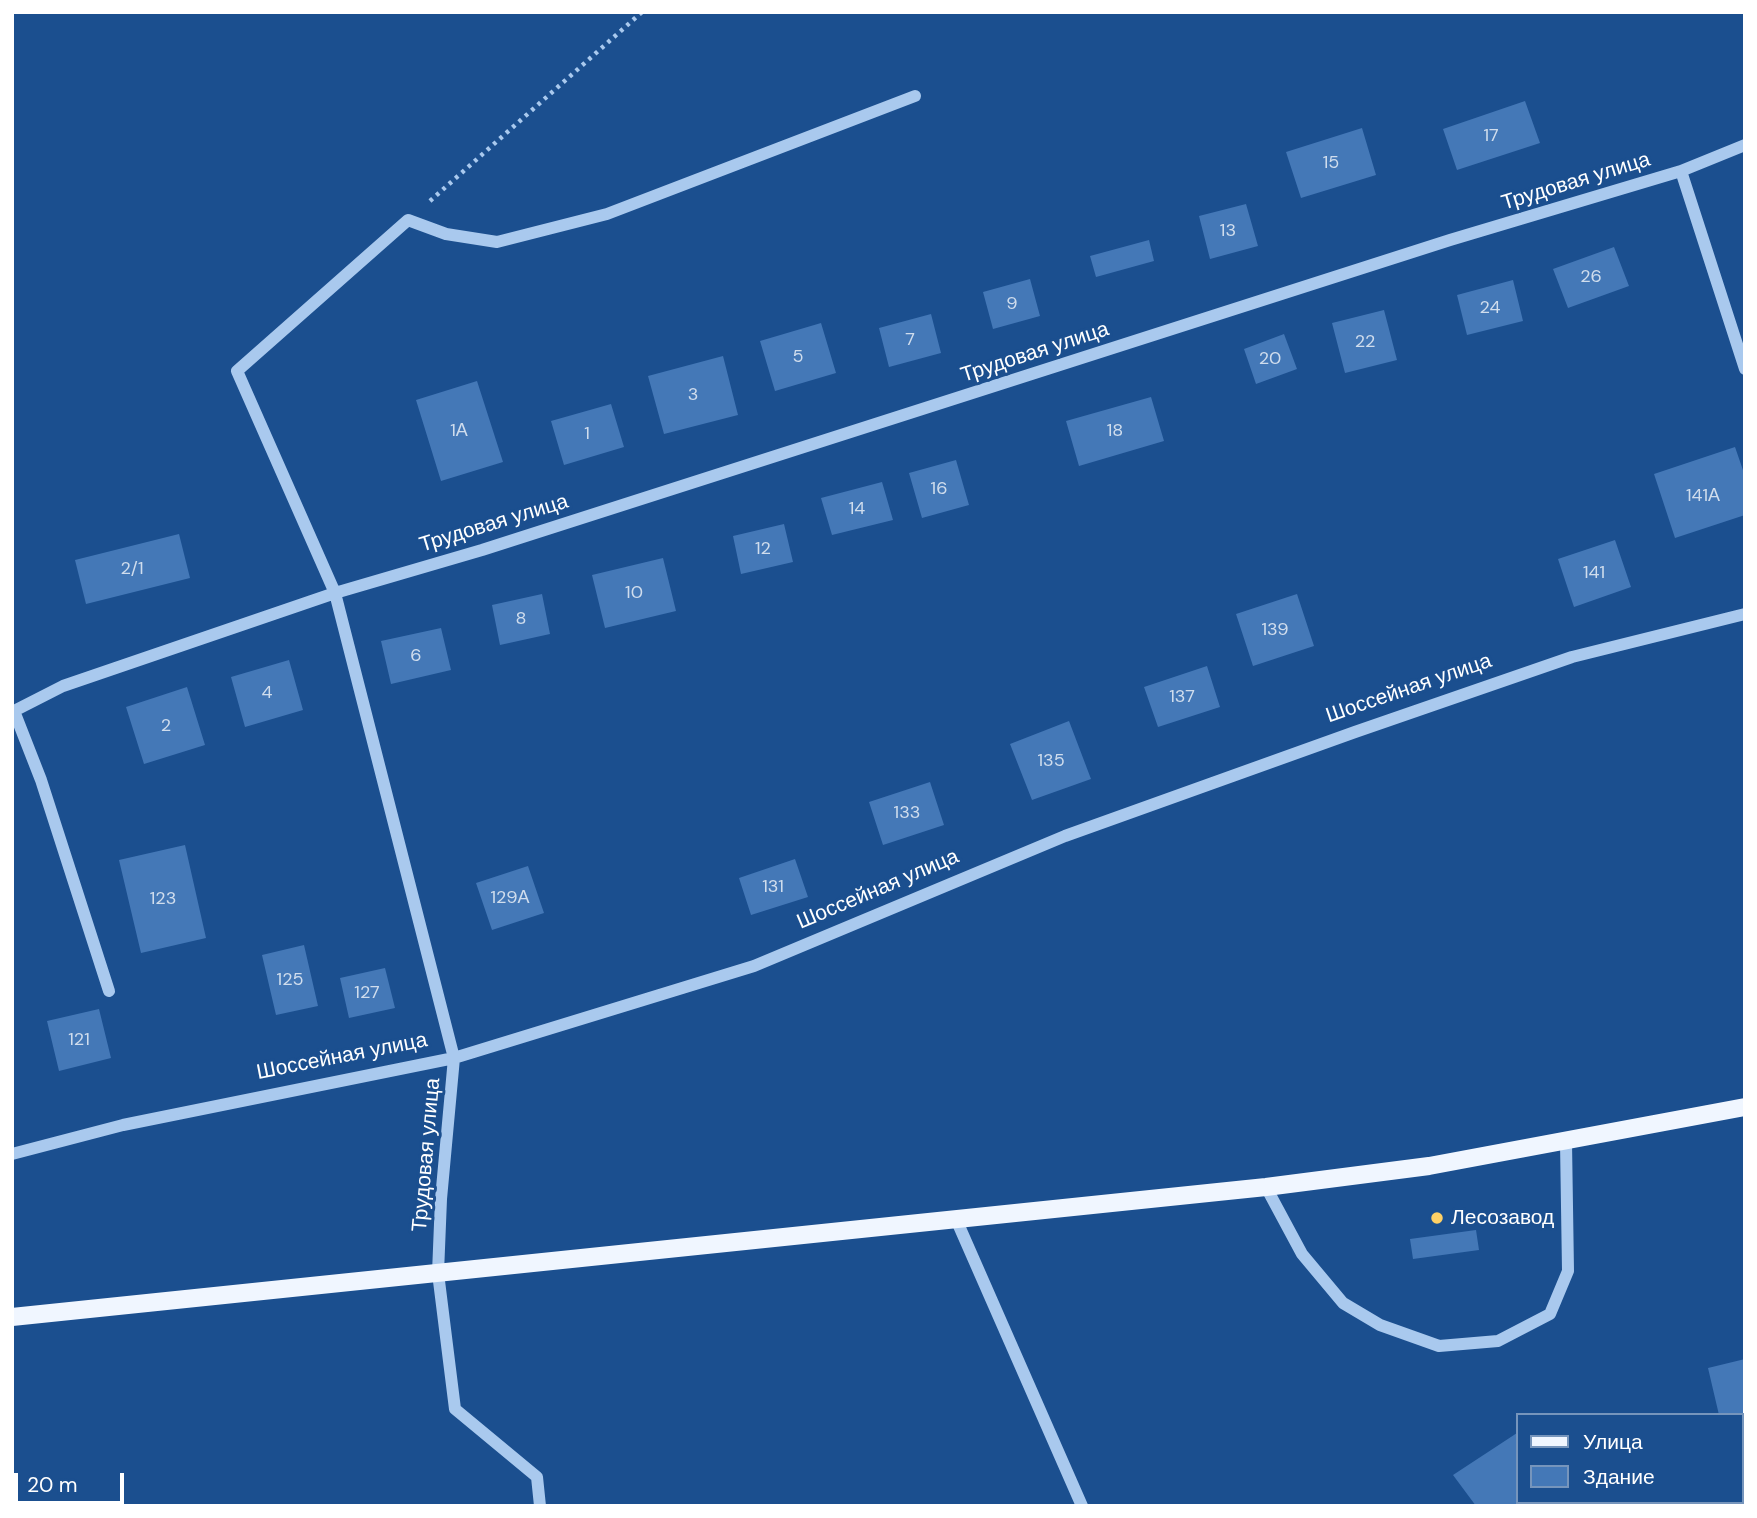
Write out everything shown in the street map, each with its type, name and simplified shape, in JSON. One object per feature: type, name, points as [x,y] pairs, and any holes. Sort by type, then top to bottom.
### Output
[{"type":"main road","points":[[12,1317],[1266,1187],[1429,1166],[1745,1107]]},
{"type":"street","points":[[335,593],[237,371],[408,220],[446,234],[497,242],[607,214],[915,96]]},
{"type":"street","name":"Трудовая улица","points":[[13,712],[63,686],[335,593],[482,550],[1450,240],[1681,171],[1745,145]]},
{"type":"street","points":[[1681,171],[1745,369]]},
{"type":"street","name":"Трудовая улица","points":[[335,593],[454,1058],[441,1199],[438,1273],[454,1409],[537,1477],[540,1506]]},
{"type":"street","name":"Шоссейная улица","points":[[12,1154],[123,1125],[454,1058],[754,966],[1065,836],[1572,657],[1745,614]]},
{"type":"street","points":[[13,712],[41,780],[109,991]]},
{"type":"street","points":[[1266,1187],[1302,1255],[1343,1303],[1380,1325],[1439,1346],[1499,1341],[1550,1314],[1567,1271],[1566,1142]]},
{"type":"street","points":[[956,1219],[1082,1506]]},
{"type":"path","points":[[408,220],[642,12]]},
{"type":"building","points":[[1525,101],[1540,143],[1457,170],[1443,129]]},
{"type":"building","points":[[1362,128],[1376,175],[1301,198],[1286,152]]},
{"type":"building","points":[[1246,204],[1258,246],[1210,259],[1199,216]]},
{"type":"building","points":[[1149,240],[1154,261],[1096,277],[1090,256]]},
{"type":"building","points":[[1614,247],[1629,286],[1568,308],[1553,269]]},
{"type":"building","points":[[1030,279],[1040,316],[993,329],[983,292]]},
{"type":"building","points":[[1513,280],[1523,321],[1467,335],[1457,295]]},
{"type":"building","points":[[1384,310],[1397,360],[1345,373],[1332,323]]},
{"type":"building","points":[[931,314],[941,353],[889,367],[879,328]]},
{"type":"building","points":[[821,323],[836,373],[775,391],[760,341]]},
{"type":"building","points":[[1284,334],[1297,369],[1256,384],[1244,349]]},
{"type":"building","points":[[723,356],[738,415],[664,434],[648,376]]},
{"type":"building","points":[[477,381],[503,462],[441,481],[416,400]]},
{"type":"building","points":[[1151,397],[1164,441],[1079,466],[1066,421]]},
{"type":"building","points":[[611,404],[624,447],[564,465],[551,421]]},
{"type":"building","points":[[1735,447],[1745,476],[1745,515],[1675,538],[1654,474]]},
{"type":"building","points":[[956,460],[969,505],[922,518],[909,473]]},
{"type":"building","points":[[882,482],[893,520],[832,535],[821,498]]},
{"type":"building","points":[[784,524],[793,562],[741,574],[733,536]]},
{"type":"building","points":[[179,534],[190,578],[86,604],[75,560]]},
{"type":"building","points":[[1615,540],[1631,587],[1574,607],[1558,559]]},
{"type":"building","points":[[663,558],[676,611],[605,628],[592,575]]},
{"type":"building","points":[[542,594],[550,634],[500,645],[492,605]]},
{"type":"building","points":[[1297,594],[1314,646],[1253,666],[1236,614]]},
{"type":"building","points":[[441,628],[451,670],[391,684],[381,641]]},
{"type":"building","points":[[289,660],[303,710],[245,727],[231,677]]},
{"type":"building","points":[[1207,666],[1220,707],[1158,727],[1144,687]]},
{"type":"building","points":[[187,687],[205,745],[144,764],[126,707]]},
{"type":"building","points":[[1069,721],[1091,779],[1032,800],[1010,744]]},
{"type":"building","points":[[930,782],[944,825],[883,845],[869,802]]},
{"type":"building","points":[[185,845],[206,938],[141,953],[119,860]]},
{"type":"building","points":[[795,859],[808,897],[751,915],[739,878]]},
{"type":"building","points":[[528,866],[544,913],[492,930],[476,883]]},
{"type":"building","points":[[304,945],[318,1006],[276,1015],[262,955]]},
{"type":"building","points":[[385,968],[395,1008],[349,1018],[340,978]]},
{"type":"building","points":[[99,1009],[111,1058],[59,1071],[47,1021]]},
{"type":"building","points":[[1476,1230],[1479,1250],[1413,1259],[1410,1239]]},
{"type":"building","points":[[1745,1359],[1745,1440],[1743,1413],[1719,1413],[1708,1368]]},
{"type":"building","points":[[1516,1434],[1516,1504],[1574,1504],[1476,1506],[1453,1475]]},
{"type":"place","name":"Лесозавод","points":[[1437,1218]]}]
